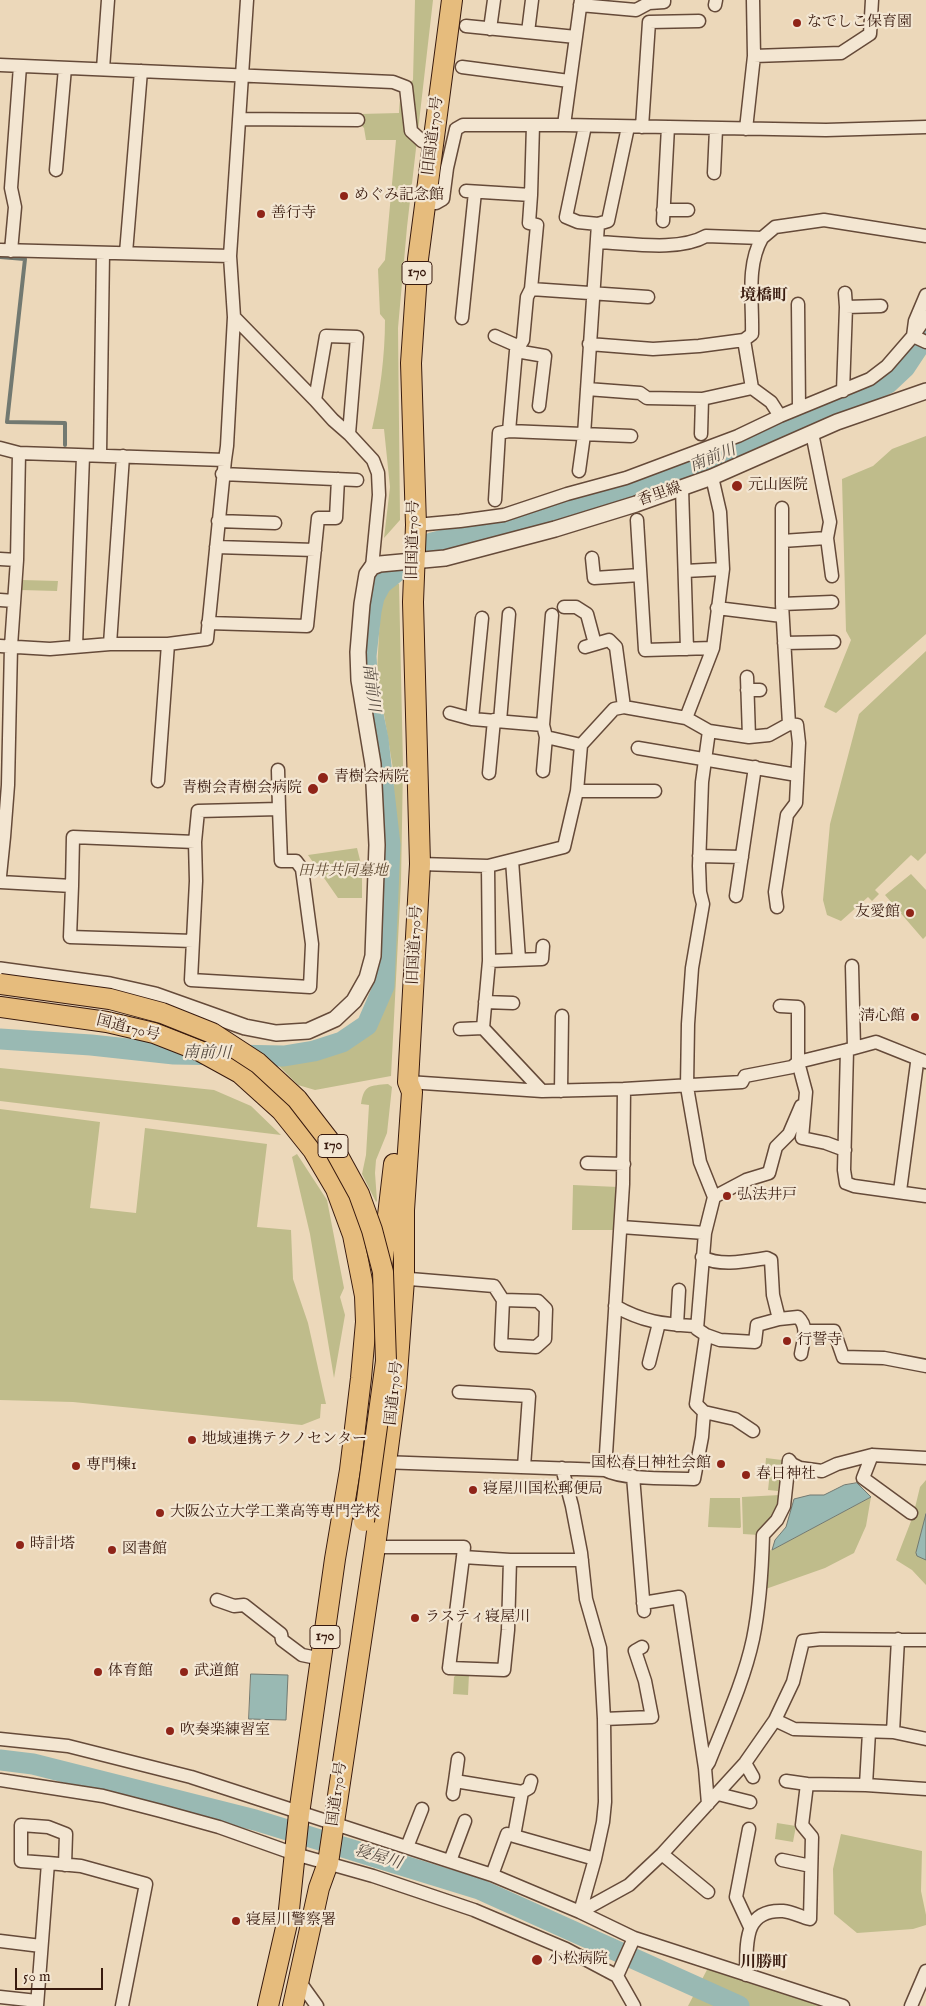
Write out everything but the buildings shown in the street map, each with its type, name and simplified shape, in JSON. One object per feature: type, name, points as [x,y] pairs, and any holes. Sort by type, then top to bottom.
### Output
[{"type":"highway","name":"旧国道170号","points":[[408,1082],[420,864],[413,561],[416,525],[411,363],[418,259],[452,0]]},
{"type":"highway","name":"国道170号","points":[[0,984],[110,999],[162,1013],[212,1033],[258,1063],[297,1099],[331,1143],[359,1194],[372,1230],[383,1272],[386,1360],[364,1521],[319,1888],[293,2006]]},
{"type":"highway","name":"国道170号","points":[[0,1007],[107,1022],[154,1033],[200,1051],[240,1073],[281,1110],[313,1150],[336,1189],[353,1235],[365,1296],[366,1322],[351,1461],[335,1559],[299,1814],[288,1919],[268,2006]]},
{"type":"highway","name":"国道170号","points":[[327,1822],[375,1547],[396,1387],[404,1280],[404,1210],[412,1092],[408,1082]]},
{"type":"highway","name":"国道170号","points":[[351,1461],[365,1406],[370,1351],[393,1181],[401,1092],[408,1082]]},
{"type":"street","points":[[103,69],[108,0]]},
{"type":"street","points":[[5,646],[50,649],[110,644],[168,644],[207,639],[222,474],[227,446],[234,317],[230,256],[247,0]]},
{"type":"street","points":[[490,29],[494,0]]},
{"type":"street","points":[[528,32],[532,0]]},
{"type":"street","points":[[564,125],[581,3],[636,10],[649,3],[664,2],[664,0]]},
{"type":"street","points":[[746,129],[754,56],[753,0]]},
{"type":"street","points":[[754,56],[841,53],[870,34],[872,0]]},
{"type":"street","points":[[642,127],[649,22],[699,21]]},
{"type":"street","points":[[466,26],[576,37]]},
{"type":"street","points":[[0,65],[393,82],[406,87],[411,131],[422,141],[434,139]]},
{"type":"street","points":[[20,66],[11,188],[16,207],[6,251],[230,256]]},
{"type":"street","points":[[462,67],[569,82]]},
{"type":"street","points":[[56,170],[65,68]]},
{"type":"street","points":[[126,253],[140,71]]},
{"type":"street","points":[[239,119],[358,120]]},
{"type":"street","points":[[425,203],[436,203],[443,199],[447,168],[456,129],[463,125],[826,130],[926,127]]},
{"type":"street","points":[[509,431],[518,349],[523,340],[527,298],[531,289],[537,225],[529,223],[533,125]]},
{"type":"street","points":[[585,126],[566,217],[578,222],[598,224],[608,221],[628,127]]},
{"type":"street","points":[[668,128],[663,215],[688,210]]},
{"type":"street","points":[[714,173],[716,129]]},
{"type":"street","points":[[462,318],[470,192],[531,194]]},
{"type":"street","points":[[589,344],[653,349],[699,346],[744,340],[752,334],[753,310],[750,300],[756,248],[762,238],[776,227],[824,220],[926,236]]},
{"type":"street","points":[[579,471],[584,435],[598,224]]},
{"type":"street","points":[[598,242],[679,244],[698,240],[706,236],[762,238]]},
{"type":"street","points":[[100,455],[103,253]]},
{"type":"street","points":[[531,289],[648,297]]},
{"type":"street","points":[[843,391],[845,293]]},
{"type":"street","points":[[913,336],[915,321],[926,295]]},
{"type":"street","points":[[798,304],[799,408]]},
{"type":"street","points":[[846,307],[881,306]]},
{"type":"street","points":[[0,970],[110,985],[155,994],[245,1027],[276,1033],[308,1031],[335,1019],[354,1001],[367,978],[373,956],[376,901],[376,791],[358,680],[358,661],[362,604],[367,574],[372,566],[379,495],[378,473],[373,460],[349,434],[332,420],[234,317]]},
{"type":"street","points":[[416,525],[504,515],[558,497],[626,478],[738,436],[780,416],[870,379],[887,366],[913,336],[926,317]]},
{"type":"street","points":[[315,400],[326,336],[357,338],[349,434]]},
{"type":"street","points":[[495,336],[518,349],[546,356],[539,406]]},
{"type":"street","points":[[913,336],[926,342]]},
{"type":"street","points":[[744,340],[752,388],[771,402],[780,416]]},
{"type":"street","points":[[587,389],[640,394],[647,398],[702,399],[752,388]]},
{"type":"street","name":"香里線","points":[[372,566],[445,558],[555,529],[712,477],[837,422],[926,391]]},
{"type":"street","points":[[701,434],[702,399]]},
{"type":"street","points":[[495,500],[499,433],[509,431],[631,436]]},
{"type":"street","points":[[812,433],[830,522],[827,538],[832,576]]},
{"type":"street","points":[[0,448],[20,453],[224,460]]},
{"type":"street","points":[[0,876],[4,785],[5,646],[14,601],[20,453]]},
{"type":"street","points":[[76,646],[83,456]]},
{"type":"street","points":[[110,644],[122,456]]},
{"type":"street","points":[[222,474],[357,480]]},
{"type":"street","points":[[686,718],[714,648],[717,608],[723,570],[720,512],[712,477]]},
{"type":"street","points":[[208,623],[307,626],[318,518],[336,518],[338,479]]},
{"type":"street","points":[[682,488],[687,649]]},
{"type":"street","points":[[782,508],[782,610],[789,724]]},
{"type":"street","points":[[218,520],[275,523]]},
{"type":"street","points":[[638,520],[645,650],[714,648]]},
{"type":"street","points":[[782,542],[827,538]]},
{"type":"street","points":[[216,547],[315,550]]},
{"type":"street","points":[[592,558],[594,578],[640,575]]},
{"type":"street","points":[[0,559],[17,560]]},
{"type":"street","points":[[685,571],[723,570]]},
{"type":"street","points":[[0,600],[14,601]]},
{"type":"street","points":[[717,608],[782,610],[832,602]]},
{"type":"street","points":[[564,607],[576,607],[587,614],[590,645],[609,640],[616,647],[624,707]]},
{"type":"street","points":[[489,773],[509,614]]},
{"type":"street","points":[[543,770],[552,615]]},
{"type":"street","points":[[472,719],[482,618]]},
{"type":"street","points":[[784,643],[834,642]]},
{"type":"street","points":[[158,781],[168,644]]},
{"type":"street","points":[[747,677],[749,737]]},
{"type":"street","points":[[747,690],[760,690]]},
{"type":"street","points":[[420,864],[488,866],[564,847],[577,791],[581,744],[614,709],[624,707],[686,718],[710,731],[749,737],[769,735],[789,724],[798,725],[796,803],[787,815],[775,892],[777,907]]},
{"type":"street","points":[[450,713],[472,719],[497,720],[544,731],[581,744]]},
{"type":"street","points":[[710,731],[705,759],[699,856],[700,892],[703,904],[692,968],[688,1024],[688,1087],[700,1162],[714,1197],[705,1233],[702,1257],[701,1332],[696,1404],[704,1412],[735,1419],[753,1431]]},
{"type":"street","points":[[638,748],[798,775]]},
{"type":"street","points":[[736,896],[755,767]]},
{"type":"street","points":[[278,770],[281,861],[296,861],[302,869],[312,944],[310,987],[190,980],[196,881],[195,842],[198,811],[279,809]]},
{"type":"street","points":[[577,791],[655,791]]},
{"type":"street","points":[[193,941],[70,937],[74,837],[195,842]]},
{"type":"street","points":[[699,856],[742,857]]},
{"type":"street","points":[[512,860],[520,959]]},
{"type":"street","points":[[488,866],[489,960],[483,1028],[542,1091]]},
{"type":"street","points":[[0,882],[72,886]]},
{"type":"street","points":[[489,960],[542,959],[543,946]]},
{"type":"street","points":[[852,966],[851,1049],[845,1150],[846,1183],[854,1186],[926,1196]]},
{"type":"street","points":[[0,992],[56,994],[110,985]]},
{"type":"street","points":[[485,1002],[513,1004]]},
{"type":"street","points":[[780,1006],[798,1007],[798,1062],[806,1092],[802,1138],[826,1143],[845,1150]]},
{"type":"street","points":[[561,1090],[562,1016]]},
{"type":"street","points":[[460,1029],[483,1028]]},
{"type":"street","points":[[408,1082],[542,1091],[688,1087],[742,1082],[745,1076],[792,1067],[798,1062],[876,1042],[923,1061]]},
{"type":"street","points":[[900,1191],[916,1063],[923,1061]]},
{"type":"street","points":[[605,1470],[621,1226],[624,1164],[624,1089]]},
{"type":"street","points":[[714,1197],[746,1180],[769,1173],[776,1147],[789,1134],[806,1092]]},
{"type":"street","points":[[587,1163],[624,1164]]},
{"type":"street","points":[[621,1226],[705,1233]]},
{"type":"street","points":[[702,1257],[708,1260],[730,1262],[766,1258],[772,1260],[773,1295],[779,1319]]},
{"type":"street","points":[[404,1280],[494,1286],[503,1300],[501,1345],[536,1347],[545,1339],[546,1309],[538,1301],[503,1300]]},
{"type":"street","points":[[677,1325],[680,1290]]},
{"type":"street","points":[[616,1306],[644,1320],[659,1324],[694,1326],[701,1332],[720,1340],[755,1342],[757,1325],[779,1319],[798,1317],[803,1322],[805,1331],[801,1354]]},
{"type":"street","points":[[649,1363],[659,1324]]},
{"type":"street","points":[[805,1331],[834,1331],[843,1357],[884,1358],[926,1366]]},
{"type":"street","points":[[459,1392],[529,1396],[524,1467]]},
{"type":"street","points":[[351,1461],[605,1470],[610,1473],[633,1476],[694,1479],[702,1437],[704,1412]]},
{"type":"street","points":[[705,1768],[709,1762],[747,1662],[753,1639],[761,1582],[763,1535],[777,1520],[784,1506],[789,1460],[800,1468],[822,1471],[837,1464],[872,1455],[926,1458]]},
{"type":"street","points":[[872,1455],[863,1478],[911,1513]]},
{"type":"street","points":[[562,1468],[572,1506],[582,1560],[586,1599],[600,1648],[604,1719],[605,1802],[596,1859],[580,1912]]},
{"type":"street","points":[[633,1476],[643,1607],[679,1597],[705,1768],[708,1804]]},
{"type":"street","points":[[375,1547],[464,1547],[449,1668],[504,1670],[508,1630],[510,1560]]},
{"type":"street","points":[[463,1557],[510,1560],[582,1560]]},
{"type":"street","points":[[218,1600],[234,1606],[244,1605],[281,1634],[282,1640],[302,1655],[322,1659]]},
{"type":"street","points":[[580,1912],[630,1884],[662,1854],[745,1763],[775,1720],[793,1682],[803,1641],[821,1639],[926,1640]]},
{"type":"street","points":[[893,1732],[898,1639]]},
{"type":"street","points":[[604,1719],[652,1717],[645,1680],[635,1651],[642,1647]]},
{"type":"street","points":[[775,1720],[794,1730],[893,1732],[926,1739]]},
{"type":"street","points":[[866,1785],[869,1732]]},
{"type":"street","points":[[0,1739],[76,1748],[191,1777],[299,1814],[492,1875],[580,1912],[634,1938],[843,2006]]},
{"type":"street","points":[[458,1759],[454,1788],[522,1792],[529,1788],[531,1781]]},
{"type":"street","points":[[745,1763],[752,1777]]},
{"type":"street","points":[[0,1780],[103,1796],[219,1827],[295,1854],[436,1896],[510,1924],[566,1949],[617,1976],[634,2006]]},
{"type":"street","points":[[786,1781],[807,1784],[926,1789]]},
{"type":"street","points":[[746,1975],[747,1933],[750,1927],[766,1914],[776,1911],[786,1911],[810,1918],[812,1837],[802,1825],[807,1784]]},
{"type":"street","points":[[522,1792],[514,1836],[596,1859]]},
{"type":"street","points":[[718,1794],[750,1802]]},
{"type":"street","points":[[407,1847],[422,1809]]},
{"type":"street","points":[[450,1861],[465,1821]]},
{"type":"street","points":[[66,1865],[66,1834],[48,1827],[21,1826],[21,1861],[48,1863],[66,1865],[81,1866],[146,1884],[122,2006]]},
{"type":"street","points":[[749,1829],[736,1897],[750,1927]]},
{"type":"street","points":[[492,1875],[507,1834]]},
{"type":"street","points":[[662,1854],[708,1892]]},
{"type":"street","points":[[782,1860],[811,1866]]},
{"type":"street","points":[[0,1997],[37,2004],[48,1863]]},
{"type":"street","points":[[617,1976],[634,1938]]},
{"type":"street","points":[[0,1941],[41,1946]]},
{"type":"street","points":[[911,2006],[926,1971]]},
{"type":"street","points":[[299,1981],[317,2006]]},
{"type":"green space","points":[[415,0],[433,0],[407,227],[398,328],[400,520],[384,538],[390,487],[384,429],[372,429],[382,375],[385,334],[385,320],[380,314],[378,269],[385,260],[396,140],[366,140],[364,128],[360,124],[360,114],[399,113],[402,94],[405,87],[413,80]]},
{"type":"green space","points":[[926,436],[926,634],[836,713],[824,707],[851,640],[846,631],[842,479],[873,466],[892,449]]},
{"type":"green space","points":[[22,580],[58,581],[57,591],[21,590]]},
{"type":"green space","points":[[395,581],[399,584],[403,766],[401,882],[391,1076],[315,1090],[298,1085],[273,1060],[304,1059],[332,1053],[359,1041],[374,1024],[390,982],[396,835],[393,769],[377,672],[380,614],[388,587]]},
{"type":"green space","points":[[926,651],[926,853],[918,861],[911,855],[875,890],[879,894],[872,901],[868,897],[841,921],[827,915],[823,900],[830,824],[859,714]]},
{"type":"green space","name":"田井共同墓地","points":[[357,848],[362,868],[362,898],[338,898],[308,855]]},
{"type":"green space","name":"友愛館","points":[[911,874],[926,890],[926,936],[923,939],[885,895]]},
{"type":"green space","points":[[0,1068],[214,1090],[251,1106],[281,1135],[0,1101]]},
{"type":"green space","points":[[388,1084],[392,1087],[387,1133],[376,1160],[376,1202],[362,1174],[366,1155],[369,1105],[361,1104],[366,1089]]},
{"type":"green space","points":[[0,1109],[100,1122],[90,1208],[136,1213],[145,1128],[267,1144],[257,1227],[291,1230],[293,1279],[308,1323],[326,1404],[321,1404],[320,1418],[302,1425],[73,1402],[0,1400]]},
{"type":"green space","points":[[297,1154],[327,1200],[344,1288],[340,1297],[345,1315],[334,1378],[310,1234],[292,1157]]},
{"type":"green space","points":[[573,1185],[618,1187],[616,1230],[572,1230]]},
{"type":"green space","points":[[766,1458],[782,1460],[778,1491],[768,1490],[770,1472],[765,1470]]},
{"type":"green space","points":[[926,1480],[926,1585],[912,1570],[896,1560],[913,1516],[920,1487]]},
{"type":"green space","points":[[780,1495],[781,1505],[759,1535],[743,1534],[742,1497]]},
{"type":"green space","points":[[871,1497],[866,1526],[854,1553],[825,1568],[760,1591],[765,1551],[772,1550]]},
{"type":"green space","points":[[710,1498],[740,1498],[741,1527],[708,1527]]},
{"type":"green space","points":[[458,1673],[469,1674],[468,1695],[453,1694],[454,1677]]},
{"type":"green space","points":[[777,1823],[796,1826],[793,1842],[775,1839]]},
{"type":"green space","points":[[841,1834],[922,1851],[921,1891],[926,1925],[913,1929],[857,1933],[834,1914],[833,1869]]},
{"type":"green space","points":[[709,1966],[832,2006],[688,2006]]},
{"type":"water","points":[[857,1483],[871,1497],[772,1550],[775,1540],[786,1527],[794,1499],[810,1495],[824,1495],[844,1485]]},
{"type":"water","points":[[926,1514],[926,1560],[917,1556],[916,1553]]},
{"type":"water","points":[[251,1674],[288,1675],[286,1720],[249,1719]]},
{"type":"waterway","points":[[0,257],[25,259],[7,422],[65,423],[65,445]]},
{"type":"waterway","name":"南前川","points":[[0,1039],[91,1045],[174,1054],[284,1056],[314,1051],[342,1042],[367,1025],[384,986],[390,845],[378,739],[368,690],[366,656],[371,611],[374,597],[381,584],[432,543],[573,508],[645,485],[708,462],[860,397],[888,383],[905,367],[926,335]]},
{"type":"waterway","name":"寝屋川","points":[[0,1760],[33,1764],[255,1820],[479,1889],[739,2006]]},
{"type":"place","name":"なでしこ保育園","points":[[797,23]]},
{"type":"place","name":"めぐみ記念館","points":[[344,196]]},
{"type":"place","name":"善行寺","points":[[261,214]]},
{"type":"place","name":"元山医院","points":[[737,486]]},
{"type":"place","name":"青樹会病院","points":[[323,778]]},
{"type":"place","name":"青樹会青樹会病院","points":[[313,789]]},
{"type":"place","name":"友愛館","points":[[910,913]]},
{"type":"place","name":"清心館","points":[[915,1017]]},
{"type":"place","name":"弘法井戸","points":[[727,1196]]},
{"type":"place","name":"行誓寺","points":[[787,1341]]},
{"type":"place","name":"地域連携テクノセンター","points":[[192,1440]]},
{"type":"place","name":"国松春日神社会館","points":[[721,1464]]},
{"type":"place","name":"専門棟1","points":[[76,1466]]},
{"type":"place","name":"春日神社","points":[[746,1475]]},
{"type":"place","name":"寝屋川国松郵便局","points":[[473,1490]]},
{"type":"place","name":"大阪公立大学工業高等専門学校","points":[[160,1513]]},
{"type":"place","name":"時計塔","points":[[20,1545]]},
{"type":"place","name":"図書館","points":[[112,1550]]},
{"type":"place","name":"ラスティ寝屋川","points":[[415,1618]]},
{"type":"place","name":"体育館","points":[[98,1672]]},
{"type":"place","name":"武道館","points":[[184,1672]]},
{"type":"place","name":"吹奏楽練習室","points":[[170,1731]]},
{"type":"place","name":"寝屋川警察署","points":[[236,1921]]},
{"type":"place","name":"小松病院","points":[[537,1960]]},
{"type":"district","name":"境橋町","points":[[764,297]]},
{"type":"district","name":"川勝町","points":[[764,1964]]}]
